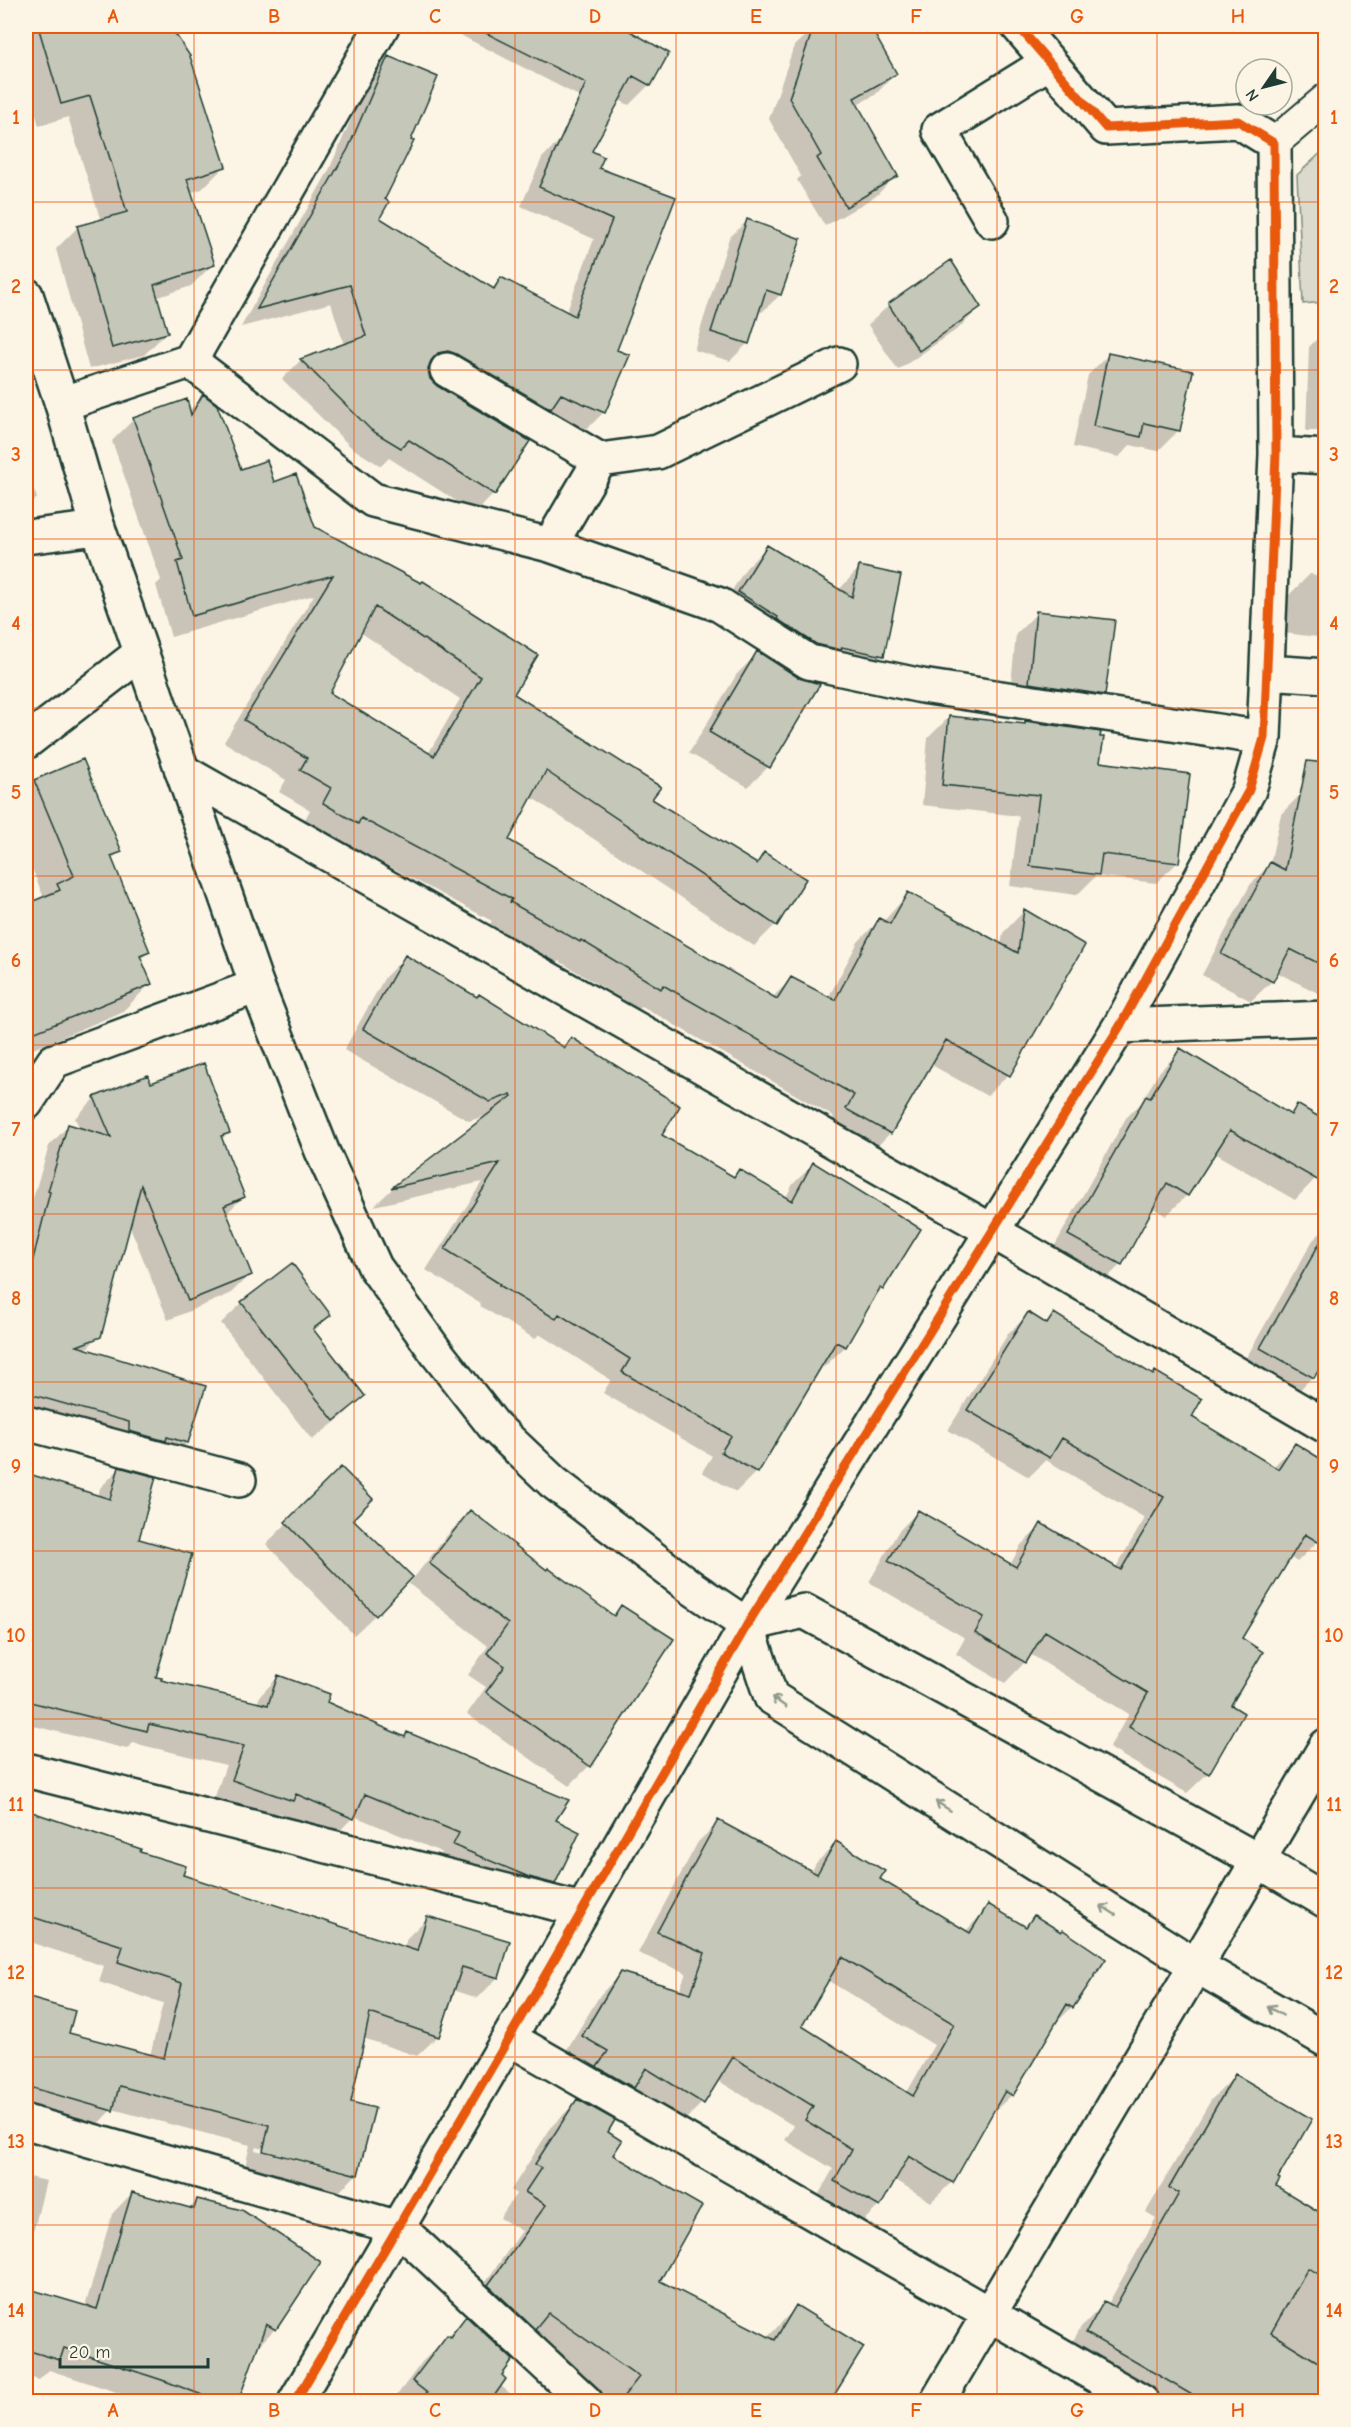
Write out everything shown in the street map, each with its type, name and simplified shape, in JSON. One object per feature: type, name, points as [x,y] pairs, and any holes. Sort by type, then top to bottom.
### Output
[{"type":"street","points":[[62,404],[190,361],[382,26]]},
{"type":"street","points":[[295,2402],[399,2228],[747,1625],[1120,1026],[1249,790],[1264,738],[1276,454],[1274,143],[1238,121],[1106,128],[1018,26]]},
{"type":"street","points":[[992,220],[939,130],[1049,62]]},
{"type":"street","points":[[26,296],[62,404],[98,528],[257,986],[322,1152],[375,1267],[436,1352],[494,1426],[553,1482],[692,1588],[747,1625],[771,1697],[1195,1965],[1326,2040]]},
{"type":"street","points":[[190,361],[373,500],[550,545],[720,605],[809,662],[922,686],[1264,738]]},
{"type":"street","points":[[447,370],[600,460],[657,452],[839,364]]},
{"type":"street","points":[[1276,454],[1326,457]]},
{"type":"street","points":[[550,545],[600,460]]},
{"type":"street","points":[[26,537],[98,528]]},
{"type":"street","points":[[26,742],[141,653]]},
{"type":"street","points":[[1267,672],[1326,676]]},
{"type":"street","points":[[182,771],[992,1231],[1326,1426]]},
{"type":"street","points":[[30,1089],[54,1061],[257,986]]},
{"type":"street","points":[[1120,1026],[1326,1018]]},
{"type":"street","points":[[26,1423],[239,1480]]},
{"type":"street","points":[[747,1625],[804,1611],[1257,1860],[1326,1901]]},
{"type":"street","points":[[937,2402],[1326,1746]]},
{"type":"street","points":[[26,1770],[582,1910]]},
{"type":"street","points":[[509,2038],[1142,2402]]},
{"type":"street","points":[[26,2122],[399,2228],[586,2402]]},
{"type":"lane","points":[[1274,143],[1326,99]]},
{"type":"shaded area","points":[[1325,149],[1325,302],[1303,304],[1297,175]]},
{"type":"building","points":[[38,26],[170,26],[190,56],[226,167],[187,179],[215,265],[154,285],[168,333],[112,348],[77,226],[127,212],[90,96],[61,104]]},
{"type":"building","points":[[472,26],[621,26],[669,53],[651,86],[633,76],[592,151],[604,157],[599,168],[676,197],[617,350],[630,355],[605,413],[561,394],[551,409],[448,351],[438,353],[431,361],[428,369],[430,379],[437,386],[530,441],[495,495],[409,440],[401,448],[371,430],[300,359],[366,336],[350,285],[257,309],[348,149],[388,56],[438,77],[411,140],[414,141],[385,199],[389,202],[380,218],[494,289],[501,277],[575,316],[612,220],[539,187],[586,83]]},
{"type":"building","points":[[814,26],[870,26],[897,74],[854,98],[898,176],[846,207],[817,158],[821,155],[789,98]]},
{"type":"building","points":[[747,219],[801,239],[781,295],[766,290],[749,344],[711,332]]},
{"type":"building","points":[[951,260],[981,307],[919,351],[888,304]]},
{"type":"building","points":[[1108,353],[1193,371],[1180,431],[1144,423],[1141,437],[1093,426]]},
{"type":"building","points":[[203,394],[217,405],[241,469],[267,460],[274,482],[296,474],[315,527],[421,583],[423,581],[538,655],[514,694],[661,787],[652,799],[757,864],[764,852],[806,879],[777,926],[546,771],[509,840],[777,999],[791,977],[835,1000],[879,918],[890,924],[908,892],[1018,953],[1024,909],[1085,945],[1010,1076],[946,1040],[891,1134],[846,1109],[854,1095],[663,985],[661,989],[581,940],[580,942],[510,902],[512,899],[361,818],[358,824],[323,803],[331,788],[300,770],[307,758],[244,720],[333,575],[192,616],[177,562],[183,560],[133,418],[187,399],[191,415]],"holes":[[[375,607],[481,677],[434,756],[330,693]]]},
{"type":"building","points":[[767,545],[852,597],[859,566],[901,575],[884,656],[816,644],[738,592]]},
{"type":"building","points":[[1036,611],[1115,620],[1105,695],[1029,683]]},
{"type":"building","points":[[757,651],[799,678],[820,684],[770,768],[709,732]]},
{"type":"building","points":[[949,716],[1025,724],[1025,721],[1101,732],[1100,737],[1104,737],[1100,762],[1190,774],[1179,863],[1102,854],[1099,875],[1030,866],[1039,795],[942,785]]},
{"type":"building","points":[[83,759],[122,852],[111,856],[150,952],[140,956],[152,984],[26,1036],[26,904],[60,890],[57,884],[74,876],[34,780]]},
{"type":"building","points":[[1307,761],[1326,763],[1326,967],[1290,949],[1273,982],[1221,954],[1270,862],[1285,870]]},
{"type":"building","points":[[405,955],[477,997],[479,994],[565,1048],[571,1037],[680,1106],[662,1135],[734,1177],[739,1169],[792,1201],[813,1162],[921,1229],[883,1290],[880,1288],[846,1347],[836,1342],[758,1473],[721,1452],[731,1436],[622,1372],[630,1359],[559,1314],[556,1319],[445,1249],[500,1163],[391,1188],[512,1096],[511,1094],[490,1102],[363,1029]]},
{"type":"building","points":[[1180,1048],[1291,1115],[1297,1104],[1326,1121],[1326,1185],[1230,1130],[1188,1196],[1167,1183],[1122,1265],[1068,1235],[1146,1096],[1150,1098]]},
{"type":"building","points":[[204,1063],[230,1133],[221,1136],[245,1197],[224,1206],[252,1275],[188,1301],[141,1185],[101,1337],[77,1346],[206,1386],[188,1443],[167,1437],[166,1441],[129,1431],[129,1422],[26,1393],[26,1287],[50,1192],[48,1191],[68,1124],[111,1137],[94,1097],[148,1075],[151,1083]]},
{"type":"building","points":[[1326,1232],[1326,1357],[1314,1378],[1260,1348]]},
{"type":"building","points":[[292,1263],[331,1315],[313,1329],[365,1396],[334,1421],[241,1302]]},
{"type":"building","points":[[1028,1312],[1047,1324],[1054,1313],[1153,1375],[1155,1371],[1202,1399],[1192,1417],[1278,1469],[1295,1443],[1326,1462],[1326,1547],[1305,1534],[1242,1638],[1263,1652],[1231,1705],[1244,1713],[1209,1774],[1129,1727],[1148,1693],[1045,1631],[1026,1663],[975,1633],[984,1617],[888,1561],[918,1510],[1016,1567],[1041,1523],[1121,1570],[1164,1497],[1062,1438],[1050,1458],[967,1410]]},
{"type":"building","points":[[119,1467],[156,1477],[139,1539],[192,1554],[156,1677],[268,1705],[278,1675],[330,1694],[327,1702],[405,1737],[407,1732],[569,1800],[556,1820],[580,1832],[555,1884],[529,1877],[453,1845],[459,1833],[365,1794],[354,1819],[296,1794],[293,1801],[232,1780],[244,1746],[149,1724],[147,1731],[26,1701],[26,1473],[110,1499]]},
{"type":"building","points":[[341,1467],[373,1499],[353,1519],[413,1577],[376,1616],[285,1522]]},
{"type":"building","points":[[470,1510],[547,1570],[548,1568],[614,1616],[621,1605],[674,1639],[591,1767],[486,1692],[505,1666],[487,1653],[508,1624],[429,1563]]},
{"type":"building","points":[[26,1810],[141,1849],[140,1852],[186,1866],[183,1875],[417,1951],[427,1916],[510,1941],[499,1978],[462,1967],[439,2037],[370,2013],[351,2102],[375,2108],[358,2175],[263,2151],[269,2125],[119,2086],[113,2111],[26,2086],[26,1997],[75,2011],[69,2033],[164,2058],[182,1983],[118,1962],[123,1946],[26,1915]]},
{"type":"building","points":[[718,1820],[817,1874],[836,1841],[885,1871],[880,1879],[970,1933],[988,1904],[1026,1927],[1034,1915],[1061,1932],[1063,1930],[1106,1959],[1073,2008],[1067,2004],[1013,2096],[1005,2091],[953,2183],[909,2156],[880,2207],[834,2181],[852,2149],[805,2120],[813,2106],[733,2057],[704,2104],[646,2068],[634,2088],[597,2067],[608,2051],[582,2036],[620,1972],[691,1993],[705,1953],[657,1932]],"holes":[[[842,1957],[954,2024],[913,2096],[802,2026]]]},
{"type":"building","points":[[1235,2074],[1312,2119],[1278,2178],[1280,2179],[1276,2186],[1326,2216],[1326,2278],[1308,2268],[1271,2333],[1326,2367],[1326,2402],[1204,2402],[1086,2333],[1104,2301],[1115,2307],[1179,2193],[1169,2188]]},
{"type":"building","points":[[577,2099],[615,2120],[608,2132],[622,2141],[613,2155],[702,2206],[660,2281],[775,2340],[796,2305],[864,2347],[830,2402],[619,2402],[639,2377],[548,2313],[535,2329],[488,2285],[546,2205],[525,2192],[541,2168],[535,2164]]},
{"type":"building","points":[[132,2192],[194,2209],[197,2199],[242,2210],[321,2262],[276,2330],[266,2324],[238,2402],[221,2402],[64,2348],[60,2360],[26,2350],[26,2288],[97,2309]]},
{"type":"building","points":[[466,2316],[513,2360],[502,2375],[506,2379],[490,2402],[439,2402],[412,2381],[447,2335],[450,2337]]},
{"type":"cycle path","points":[[295,2402],[509,2038],[747,1625],[1120,1026],[1249,790],[1264,738],[1276,454],[1274,143],[1238,121],[1106,128],[1018,26]]}]
